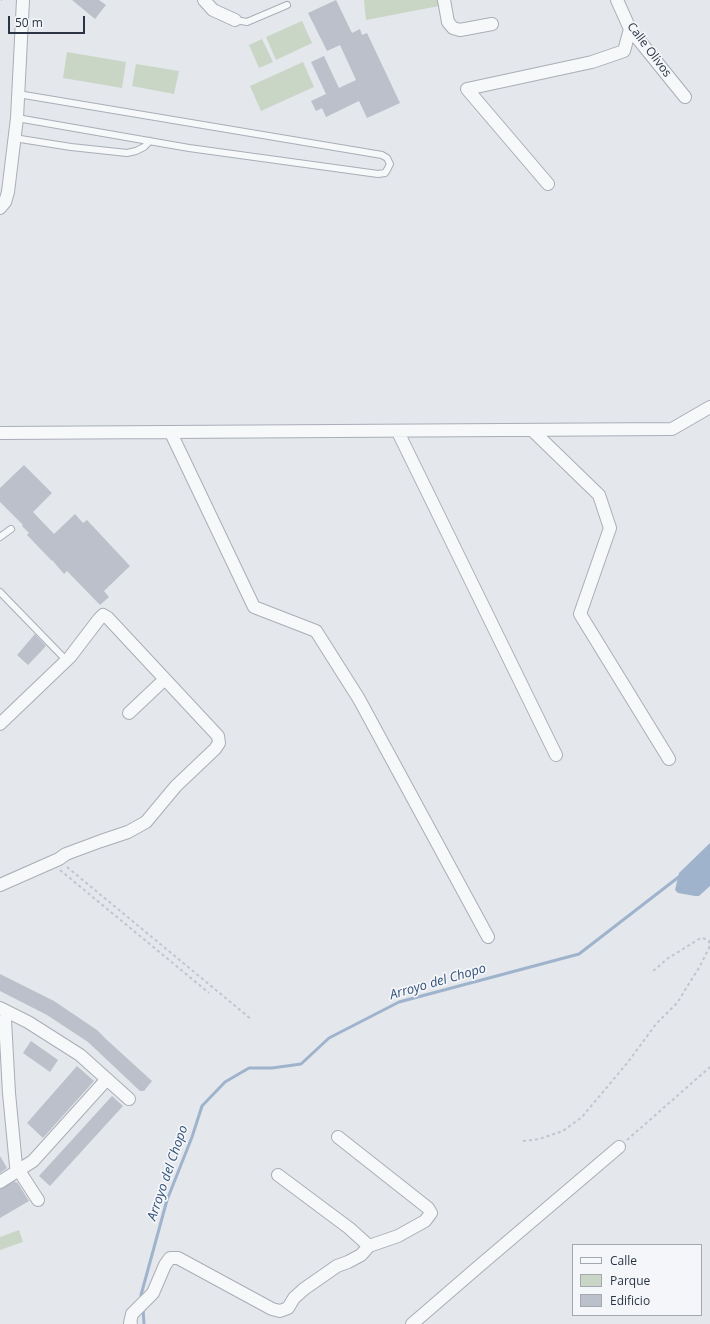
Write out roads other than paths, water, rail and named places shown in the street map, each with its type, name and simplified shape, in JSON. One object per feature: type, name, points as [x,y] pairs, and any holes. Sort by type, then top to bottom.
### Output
[{"type":"street","points":[[0,208],[5,202],[8,192],[17,118],[23,0]]},
{"type":"street","points":[[204,0],[213,10],[235,20]]},
{"type":"street","points":[[444,0],[448,22],[452,28],[460,30],[492,24]]},
{"type":"street","name":"Calle Olivos","points":[[617,0],[630,29],[685,97]]},
{"type":"street","points":[[548,184],[468,89],[592,62],[624,52],[630,29]]},
{"type":"street","points":[[0,434],[672,429],[710,407]]},
{"type":"street","points":[[533,430],[599,495],[610,528],[580,614],[669,759]]},
{"type":"street","points":[[398,432],[556,755]]},
{"type":"street","points":[[171,433],[254,607],[316,632],[359,699],[488,937]]},
{"type":"street","points":[[0,724],[66,660],[103,616],[108,618],[218,736],[219,743],[176,786],[146,822],[128,832],[101,840],[66,854],[55,861],[0,885]]},
{"type":"street","points":[[129,714],[164,679]]},
{"type":"street","points":[[4,1010],[56,1039],[80,1055],[129,1099]]},
{"type":"street","points":[[4,1010],[5,1093],[16,1166],[38,1200]]},
{"type":"street","points":[[0,1182],[33,1160],[107,1079]]},
{"type":"street","points":[[131,1324],[132,1314],[148,1300],[156,1288],[170,1258],[178,1258],[272,1309],[280,1311],[288,1308],[294,1298],[324,1274],[337,1266],[362,1255],[369,1246],[398,1236],[425,1221],[431,1214],[428,1208],[338,1137]]},
{"type":"street","points":[[412,1324],[619,1147]]},
{"type":"street","points":[[278,1175],[348,1228],[369,1246]]},
{"type":"lane","points":[[235,20],[247,22],[287,5]]},
{"type":"lane","points":[[17,118],[189,148],[378,174],[385,173],[390,164],[387,158],[382,154],[18,94]]},
{"type":"lane","points":[[14,138],[127,153],[144,147],[150,141]]},
{"type":"lane","points":[[0,537],[11,529]]},
{"type":"lane","points":[[0,592],[66,660]]},
{"type":"water","points":[[710,843],[710,886],[699,896],[678,893],[675,890],[679,873]]},
{"type":"waterway","name":"Arroyo del Chopo","points":[[142,1300],[141,1295],[167,1200],[192,1137],[202,1106],[225,1082],[249,1068],[272,1068],[301,1064],[329,1038],[399,1002],[579,954],[680,876]]},
{"type":"waterway","name":"Arroyo del Chopo","points":[[143,1308],[144,1324]]}]
